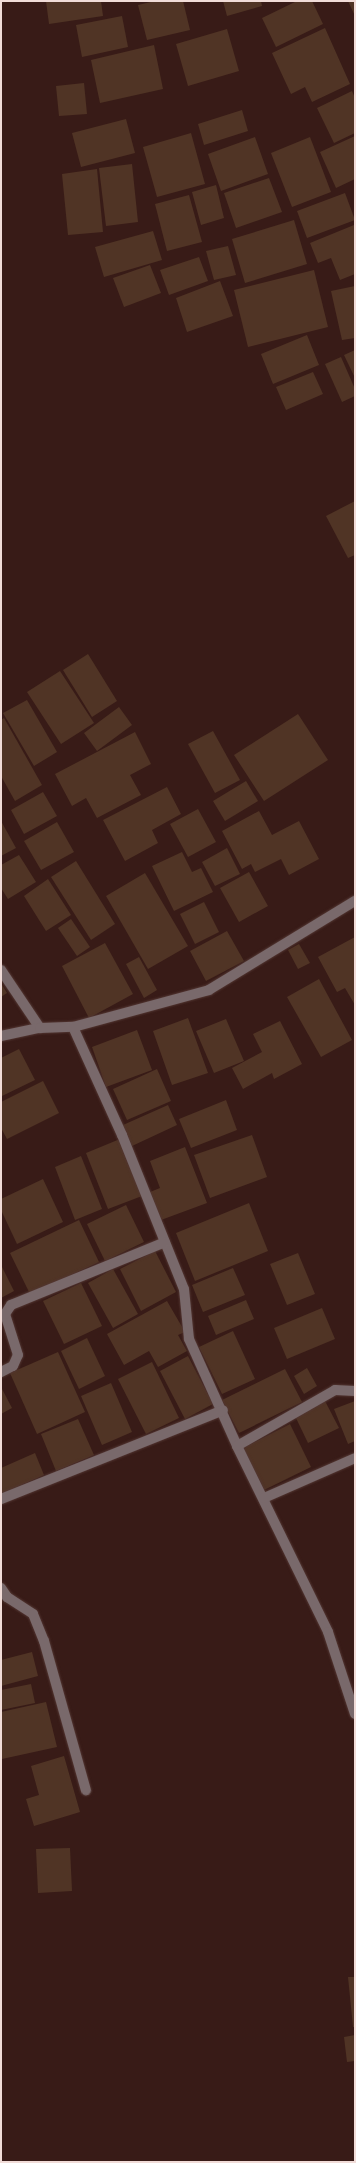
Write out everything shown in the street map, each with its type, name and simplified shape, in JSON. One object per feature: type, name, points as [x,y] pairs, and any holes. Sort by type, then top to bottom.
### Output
[{"type":"street","points":[[1,1036],[40,1028],[73,1028],[208,990],[355,901]]},
{"type":"street","points":[[1,970],[40,1028]]},
{"type":"street","points":[[73,1028],[122,1135],[184,1289],[189,1339],[223,1410],[237,1446],[264,1498],[328,1632],[355,1714]]},
{"type":"street","points":[[1,1372],[12,1366],[18,1355],[4,1314],[11,1305],[165,1242]]},
{"type":"street","points":[[237,1446],[335,1390],[355,1391]]},
{"type":"street","points":[[1,1499],[223,1410]]},
{"type":"street","points":[[264,1498],[355,1458]]},
{"type":"street","points":[[1,1588],[7,1597],[34,1614],[44,1641],[86,1790]]},
{"type":"building","points":[[46,1],[101,1],[103,16],[49,24]]},
{"type":"building","points":[[155,1],[183,1],[190,30],[147,40],[138,5]]},
{"type":"building","points":[[223,1],[261,1],[262,6],[227,16]]},
{"type":"building","points":[[297,1],[312,1],[323,24],[276,47],[262,18]]},
{"type":"building","points":[[348,1],[355,1],[355,16]]},
{"type":"building","points":[[122,16],[128,47],[82,57],[76,25]]},
{"type":"building","points":[[325,28],[350,84],[312,102],[305,87],[291,94],[272,53]]},
{"type":"building","points":[[227,29],[239,71],[188,86],[176,44]]},
{"type":"building","points":[[154,45],[163,89],[100,103],[91,60]]},
{"type":"building","points":[[84,83],[87,114],[59,116],[56,86]]},
{"type":"building","points":[[352,91],[355,98],[355,133],[334,143],[317,108]]},
{"type":"building","points":[[242,110],[248,131],[204,145],[198,124]]},
{"type":"building","points":[[126,119],[135,153],[81,167],[72,133]]},
{"type":"building","points":[[191,133],[205,184],[157,197],[143,147]]},
{"type":"building","points":[[355,136],[355,179],[336,188],[320,152]]},
{"type":"building","points":[[255,137],[268,174],[221,191],[208,154]]},
{"type":"building","points":[[310,137],[331,192],[292,207],[271,153]]},
{"type":"building","points":[[132,164],[138,222],[106,226],[99,168]]},
{"type":"building","points":[[97,169],[103,232],[68,235],[62,174]]},
{"type":"building","points":[[269,178],[282,212],[236,228],[224,193]]},
{"type":"building","points":[[216,185],[224,218],[201,225],[192,192]]},
{"type":"building","points":[[345,193],[355,220],[307,238],[297,211]]},
{"type":"building","points":[[189,195],[202,242],[167,251],[155,204]]},
{"type":"building","points":[[294,220],[307,264],[245,283],[232,239]]},
{"type":"building","points":[[354,225],[355,274],[340,280],[331,258],[318,263],[310,243]]},
{"type":"building","points":[[153,231],[162,260],[104,277],[95,247]]},
{"type":"building","points":[[228,246],[236,275],[214,280],[206,251]]},
{"type":"building","points":[[199,257],[208,281],[169,295],[160,270]]},
{"type":"building","points":[[150,265],[161,293],[124,307],[113,278]]},
{"type":"building","points":[[314,270],[328,327],[248,347],[234,290]]},
{"type":"building","points":[[220,281],[233,316],[187,332],[176,298]]},
{"type":"building","points":[[355,286],[355,338],[342,340],[331,291]]},
{"type":"building","points":[[307,335],[319,365],[273,384],[261,354]]},
{"type":"building","points":[[355,350],[355,378],[344,355]]},
{"type":"building","points":[[341,357],[355,389],[355,396],[342,402],[325,364]]},
{"type":"building","points":[[313,372],[323,394],[286,410],[276,387]]},
{"type":"building","points":[[355,501],[355,555],[348,558],[326,516]]},
{"type":"building","points":[[88,654],[117,701],[92,717],[63,670]]},
{"type":"building","points":[[60,671],[94,723],[61,744],[27,692]]},
{"type":"building","points":[[27,700],[57,752],[34,766],[3,713]]},
{"type":"building","points":[[119,707],[132,725],[97,751],[84,733]]},
{"type":"building","points":[[298,714],[328,760],[264,801],[234,755]]},
{"type":"building","points":[[4,718],[42,785],[15,801],[1,776],[1,720]]},
{"type":"building","points":[[213,731],[240,780],[215,793],[188,744]]},
{"type":"building","points":[[135,732],[151,764],[130,775],[141,795],[97,818],[86,798],[72,806],[55,774]]},
{"type":"building","points":[[246,781],[258,801],[225,821],[213,801]]},
{"type":"building","points":[[167,787],[181,814],[152,830],[158,843],[125,861],[103,820]]},
{"type":"building","points":[[43,792],[57,816],[24,834],[11,810]]},
{"type":"building","points":[[198,809],[216,842],[188,857],[170,824]]},
{"type":"building","points":[[259,811],[272,835],[299,821],[319,859],[289,875],[281,859],[255,872],[251,864],[242,869],[222,831]]},
{"type":"building","points":[[1,821],[16,848],[1,856]]},
{"type":"building","points":[[57,822],[74,852],[41,870],[24,841]]},
{"type":"building","points":[[227,848],[240,874],[215,886],[202,862]]},
{"type":"building","points":[[182,852],[192,872],[201,868],[213,892],[174,911],[152,866]]},
{"type":"building","points":[[19,855],[36,882],[8,899],[1,888],[1,865]]},
{"type":"building","points":[[76,861],[115,924],[91,940],[51,877]]},
{"type":"building","points":[[249,872],[268,906],[239,922],[220,888]]},
{"type":"building","points":[[145,873],[188,946],[148,969],[106,896]]},
{"type":"building","points":[[48,879],[71,915],[46,931],[24,896]]},
{"type":"building","points":[[204,902],[219,932],[195,944],[180,914]]},
{"type":"building","points":[[71,919],[90,947],[77,956],[58,928]]},
{"type":"building","points":[[227,931],[244,961],[206,981],[190,951]]},
{"type":"building","points":[[355,937],[355,1005],[345,988],[337,992],[318,957]]},
{"type":"building","points":[[105,943],[133,994],[89,1018],[62,966]]},
{"type":"building","points":[[299,944],[310,963],[298,969],[288,950]]},
{"type":"building","points":[[139,957],[157,990],[144,998],[126,964]]},
{"type":"building","points":[[319,979],[352,1040],[321,1057],[287,997]]},
{"type":"building","points":[[1,983],[7,993],[1,997]]},
{"type":"building","points":[[188,1018],[208,1073],[172,1085],[153,1031]]},
{"type":"building","points":[[226,1019],[244,1061],[214,1073],[196,1031]]},
{"type":"building","points":[[280,1021],[302,1064],[274,1079],[272,1073],[243,1089],[232,1068],[262,1052],[253,1034]]},
{"type":"building","points":[[137,1030],[152,1070],[106,1087],[92,1047]]},
{"type":"building","points":[[19,1049],[35,1080],[2,1096],[1,1058]]},
{"type":"building","points":[[157,1069],[171,1101],[127,1120],[113,1089]]},
{"type":"building","points":[[43,1081],[59,1113],[7,1139],[1,1128],[1,1102]]},
{"type":"building","points":[[226,1100],[237,1130],[191,1148],[179,1119]]},
{"type":"building","points":[[168,1105],[177,1125],[132,1146],[123,1125]]},
{"type":"building","points":[[252,1135],[267,1177],[210,1198],[194,1155]]},
{"type":"building","points":[[120,1139],[142,1196],[108,1209],[86,1153]]},
{"type":"building","points":[[185,1147],[207,1203],[161,1220],[150,1192],[160,1188],[150,1161]]},
{"type":"building","points":[[81,1156],[102,1209],[75,1220],[55,1167]]},
{"type":"building","points":[[43,1179],[63,1222],[17,1244],[1,1210],[1,1199]]},
{"type":"building","points":[[249,1203],[268,1251],[195,1281],[176,1233]]},
{"type":"building","points":[[126,1205],[144,1242],[105,1261],[87,1224]]},
{"type":"building","points":[[79,1220],[99,1262],[30,1294],[10,1253]]},
{"type":"building","points":[[155,1251],[176,1292],[141,1311],[120,1269]]},
{"type":"building","points":[[298,1253],[315,1294],[287,1305],[270,1264]]},
{"type":"building","points":[[1,1265],[14,1291],[1,1298]]},
{"type":"building","points":[[233,1268],[245,1295],[203,1312],[192,1285]]},
{"type":"building","points":[[113,1269],[138,1314],[113,1328],[88,1283]]},
{"type":"building","points":[[81,1283],[102,1326],[64,1344],[43,1301]]},
{"type":"building","points":[[246,1300],[254,1319],[216,1335],[208,1316]]},
{"type":"building","points":[[167,1301],[185,1332],[178,1335],[187,1351],[158,1367],[149,1351],[124,1365],[107,1334]]},
{"type":"building","points":[[322,1308],[335,1339],[287,1359],[274,1328]]},
{"type":"building","points":[[233,1331],[255,1379],[222,1394],[199,1347]]},
{"type":"building","points":[[87,1338],[105,1376],[79,1389],[61,1351]]},
{"type":"building","points":[[58,1352],[85,1412],[37,1434],[10,1373]]},
{"type":"building","points":[[188,1356],[213,1404],[185,1419],[160,1371]]},
{"type":"building","points":[[152,1362],[179,1418],[146,1434],[118,1379]]},
{"type":"building","points":[[307,1368],[317,1386],[304,1394],[294,1376]]},
{"type":"building","points":[[285,1369],[302,1402],[239,1433],[222,1400]]},
{"type":"building","points":[[111,1383],[132,1432],[102,1445],[81,1396]]},
{"type":"building","points":[[1,1387],[12,1408],[1,1414]]},
{"type":"building","points":[[325,1401],[339,1428],[308,1443],[295,1416]]},
{"type":"building","points":[[355,1401],[355,1441],[348,1444],[334,1409]]},
{"type":"building","points":[[78,1419],[94,1455],[56,1471],[41,1434]]},
{"type":"building","points":[[290,1424],[311,1467],[264,1490],[243,1448]]},
{"type":"building","points":[[35,1453],[44,1475],[1,1494],[1,1468]]},
{"type":"building","points":[[32,1652],[38,1676],[1,1686],[1,1660]]},
{"type":"building","points":[[31,1684],[35,1703],[1,1710],[1,1690]]},
{"type":"building","points":[[46,1702],[57,1747],[2,1759],[1,1712]]},
{"type":"building","points":[[64,1756],[80,1812],[34,1826],[26,1799],[39,1795],[31,1766]]},
{"type":"building","points":[[70,1848],[72,1891],[38,1893],[36,1849]]},
{"type":"building","points":[[348,1977],[355,1977],[355,2027],[353,2027]]},
{"type":"building","points":[[355,2035],[355,2061],[347,2062],[344,2037]]}]
